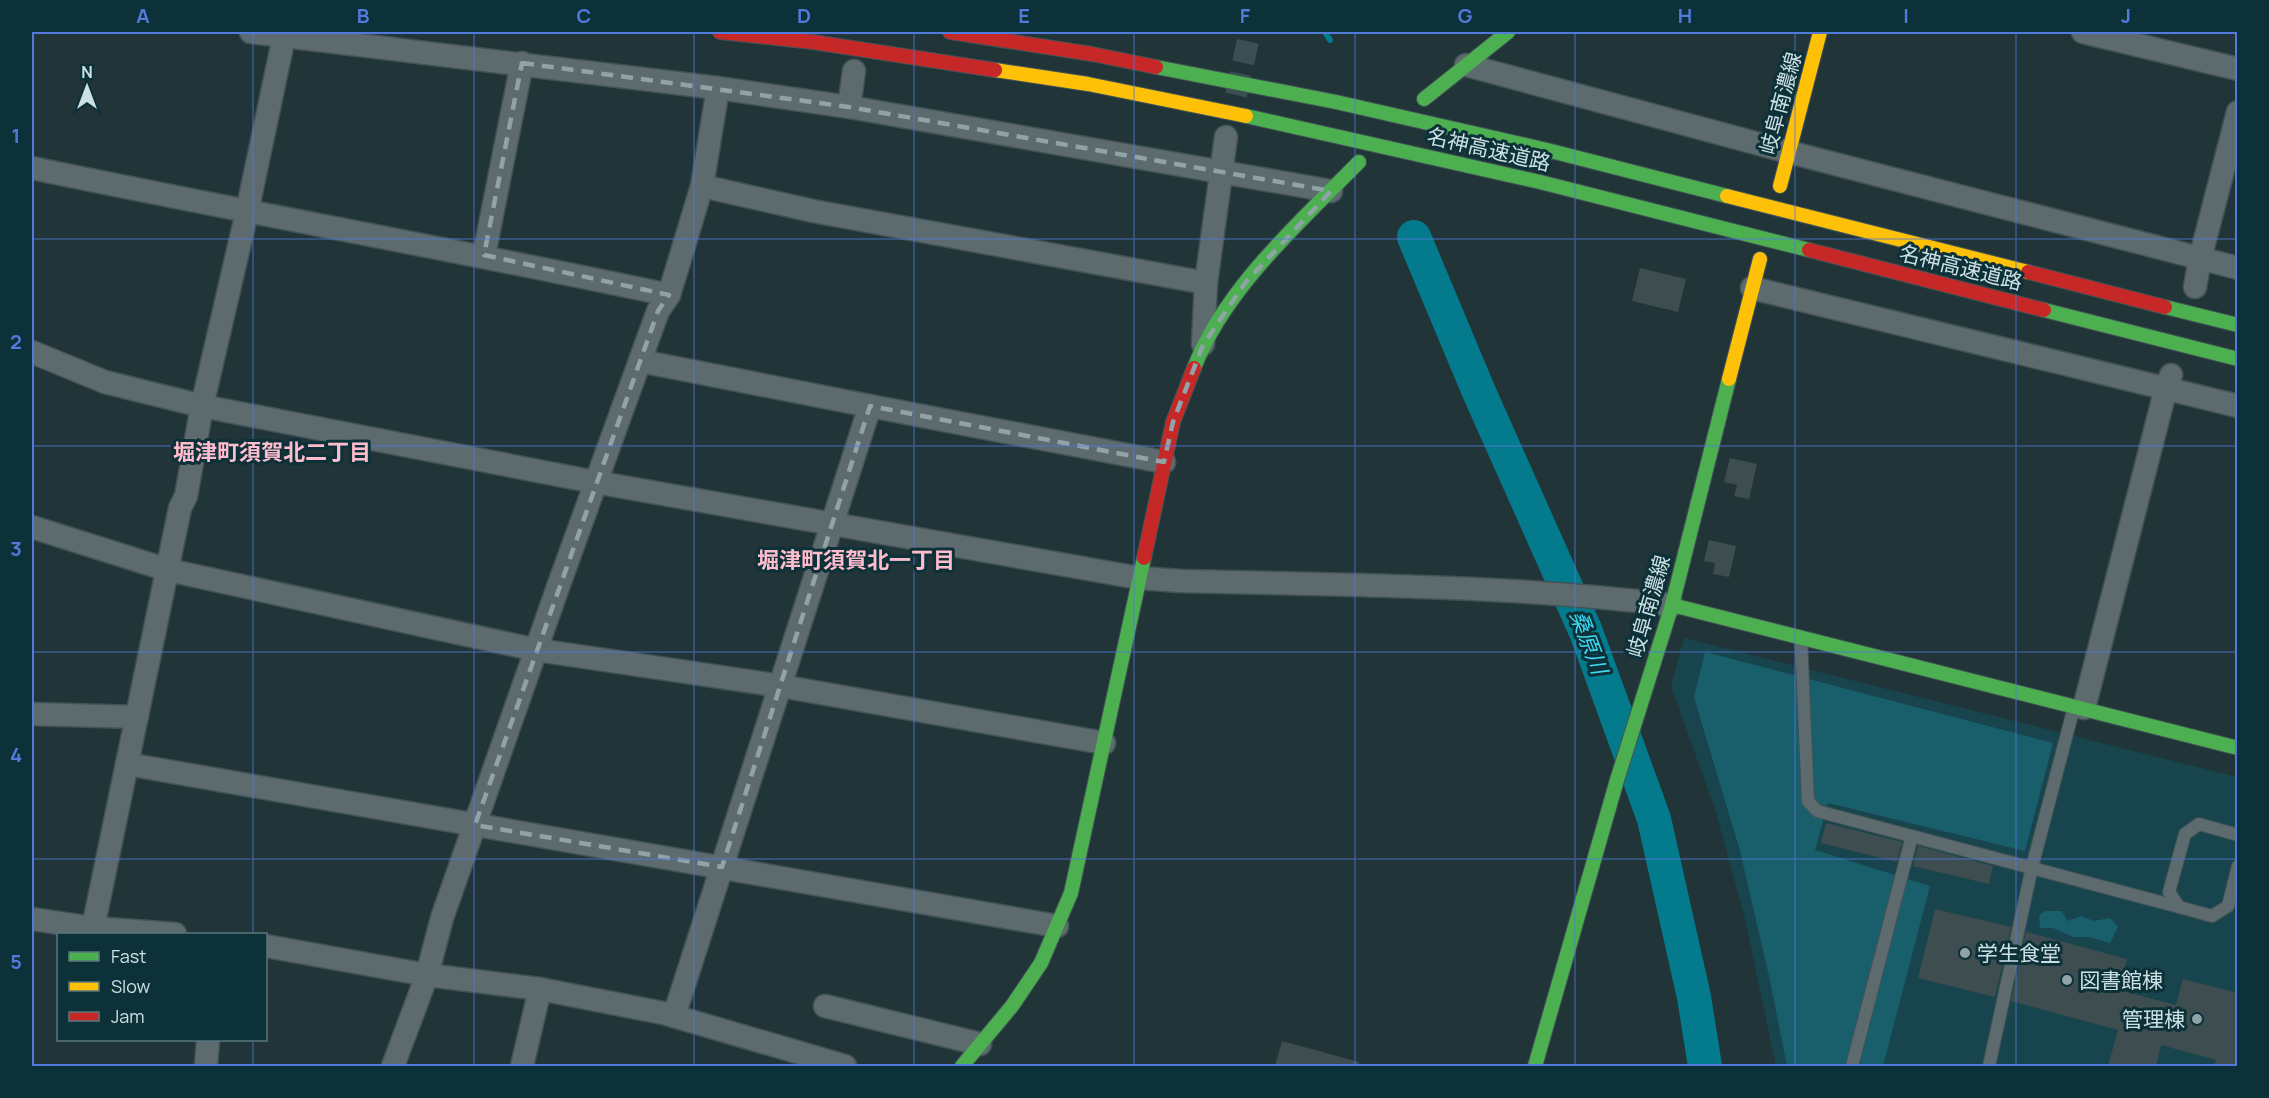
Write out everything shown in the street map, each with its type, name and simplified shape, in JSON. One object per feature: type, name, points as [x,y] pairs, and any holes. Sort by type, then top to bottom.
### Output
[{"type":"main road","name":"名神高速道路","points":[[720,32],[813,42],[1088,84],[1327,133],[1540,182],[2238,359]]},
{"type":"main road","name":"名神高速道路","points":[[950,32],[1092,54],[1336,102],[1558,153],[2238,325]]},
{"type":"main road","points":[[1424,99],[1508,32]]},
{"type":"main road","name":"岐阜南濃線","points":[[1780,186],[1820,32]]},
{"type":"main road","points":[[962,1066],[1012,1006],[1041,963],[1071,893],[1173,422],[1203,345],[1245,283],[1294,228],[1359,162]]},
{"type":"main road","name":"岐阜南濃線","points":[[1535,1066],[1617,780],[1672,605],[1760,258]]},
{"type":"main road","points":[[1672,605],[2238,748]]},
{"type":"street","points":[[251,32],[285,33],[849,107],[1331,190]]},
{"type":"street","points":[[2084,32],[2238,69]]},
{"type":"street","points":[[93,928],[180,508],[186,496],[202,406],[285,33]]},
{"type":"street","points":[[484,255],[522,63]]},
{"type":"street","points":[[1466,65],[1789,152],[2238,268]]},
{"type":"street","points":[[849,107],[854,71]]},
{"type":"street","points":[[393,1066],[427,975],[442,918],[595,482],[658,311],[669,295],[702,186],[718,88]]},
{"type":"street","points":[[2196,287],[2200,258],[2238,112]]},
{"type":"street","points":[[1203,345],[1206,283],[1226,137]]},
{"type":"street","points":[[32,168],[247,212],[484,255],[669,295]]},
{"type":"street","points":[[702,186],[824,213],[1206,283]]},
{"type":"street","points":[[1752,288],[2168,382],[2238,406]]},
{"type":"street","points":[[32,352],[105,382],[202,406],[595,482],[1139,578],[1525,592],[1602,597],[1672,605]]},
{"type":"street","points":[[640,361],[1164,462]]},
{"type":"street","points":[[2079,707],[2168,382]]},
{"type":"street","points":[[674,1016],[870,406]]},
{"type":"street","points":[[32,527],[168,570],[537,650],[780,686],[1104,743]]},
{"type":"street","points":[[32,714],[137,717]]},
{"type":"street","points":[[128,764],[1057,926]]},
{"type":"street","points":[[32,919],[93,928],[161,933]]},
{"type":"street","points":[[267,946],[427,975],[540,989],[674,1016],[845,1066]]},
{"type":"street","points":[[522,1066],[540,989]]},
{"type":"street","points":[[825,1006],[980,1044]]},
{"type":"street","points":[[206,1066],[208,1041]]},
{"type":"lane","points":[[1801,637],[1808,801],[1817,811],[2212,916],[2228,906],[2238,866]]},
{"type":"lane","points":[[1989,1066],[2032,867],[2079,707]]},
{"type":"lane","points":[[2179,907],[2169,892],[2185,834],[2199,824],[2238,835]]},
{"type":"lane","points":[[1852,1066],[1912,836]]},
{"type":"highlighted area","points":[[522,63],[849,107],[1331,191],[1245,283],[1203,345],[1173,422],[1164,462],[870,406],[722,867],[475,825],[658,311],[669,295],[484,255]]},
{"type":"shaded area","points":[[1684,638],[2237,777],[2237,1066],[1776,1066],[1745,919],[1715,809],[1671,686]]},
{"type":"shaded area","points":[[1705,652],[2053,743],[2025,851],[1828,803],[1815,850],[1930,886],[1883,1066],[1787,1066],[1740,851],[1694,697]]},
{"type":"shaded area","points":[[2046,911],[2062,911],[2067,921],[2081,916],[2094,921],[2110,918],[2118,927],[2110,943],[2090,937],[2073,937],[2053,928],[2040,928],[2039,915]]},
{"type":"building","points":[[1640,268],[1686,279],[1678,312],[1632,301]]},
{"type":"building","points":[[1730,458],[1757,464],[1749,499],[1734,496],[1737,485],[1724,482]]},
{"type":"building","points":[[1709,540],[1736,546],[1729,577],[1713,574],[1715,563],[1704,561]]},
{"type":"building","points":[[1826,823],[1902,842],[1897,862],[1821,843]]},
{"type":"building","points":[[1918,846],[1993,866],[1989,884],[1913,866]]},
{"type":"building","name":"学生食堂","points":[[1935,909],[2011,927],[1995,997],[1918,978]]},
{"type":"building","points":[[2026,932],[2127,959],[2118,990],[2176,1005],[2183,979],[2238,993],[2238,1066],[2215,1064],[2216,1060],[2161,1045],[2156,1066],[2108,1066],[2118,1030],[2011,1001]]},
{"type":"building","points":[[1282,1041],[1359,1062],[1358,1066],[1275,1066]]},
{"type":"waterway","points":[[1325,32],[1330,40]]},
{"type":"waterway","name":"桑原川","points":[[1414,237],[1479,392],[1586,632],[1654,819],[1694,997],[1705,1066]]},
{"type":"tunnel","points":[[1236,95],[1250,32]]},
{"type":"traffic: fast","points":[[1424,99],[1508,32]]},
{"type":"traffic: fast","points":[[1156,67],[1336,102],[1547,150],[1727,196]]},
{"type":"traffic: fast","points":[[1246,116],[1540,182],[1809,250]]},
{"type":"traffic: fast","points":[[1194,368],[1225,310],[1244,283],[1289,232],[1359,162]]},
{"type":"traffic: fast","points":[[2165,307],[2238,325]]},
{"type":"traffic: fast","points":[[2044,310],[2238,359]]},
{"type":"traffic: fast","points":[[1535,1066],[1617,780],[1672,605],[1729,379]]},
{"type":"traffic: fast","points":[[962,1066],[1012,1006],[1041,963],[1071,893],[1144,558]]},
{"type":"traffic: fast","points":[[1672,605],[2238,748]]},
{"type":"traffic: slow","points":[[1780,186],[1820,32]]},
{"type":"traffic: slow","points":[[995,70],[1088,84],[1246,116]]},
{"type":"traffic: slow","points":[[1727,196],[2028,272]]},
{"type":"traffic: slow","points":[[1729,379],[1760,259]]},
{"type":"traffic: jam","points":[[720,32],[813,42],[995,70]]},
{"type":"traffic: jam","points":[[950,32],[1092,54],[1156,67]]},
{"type":"traffic: jam","points":[[1809,250],[2044,310]]},
{"type":"traffic: jam","points":[[2028,272],[2165,307]]},
{"type":"traffic: jam","points":[[1144,558],[1173,422],[1194,368]]},
{"type":"place","name":"学生食堂","points":[[1965,953]]},
{"type":"place","name":"図書館棟","points":[[2067,980]]},
{"type":"place","name":"管理棟","points":[[2197,1019]]},
{"type":"district","name":"堀津町須賀北二丁目","points":[[272,452]]},
{"type":"district","name":"堀津町須賀北一丁目","points":[[856,560]]}]
